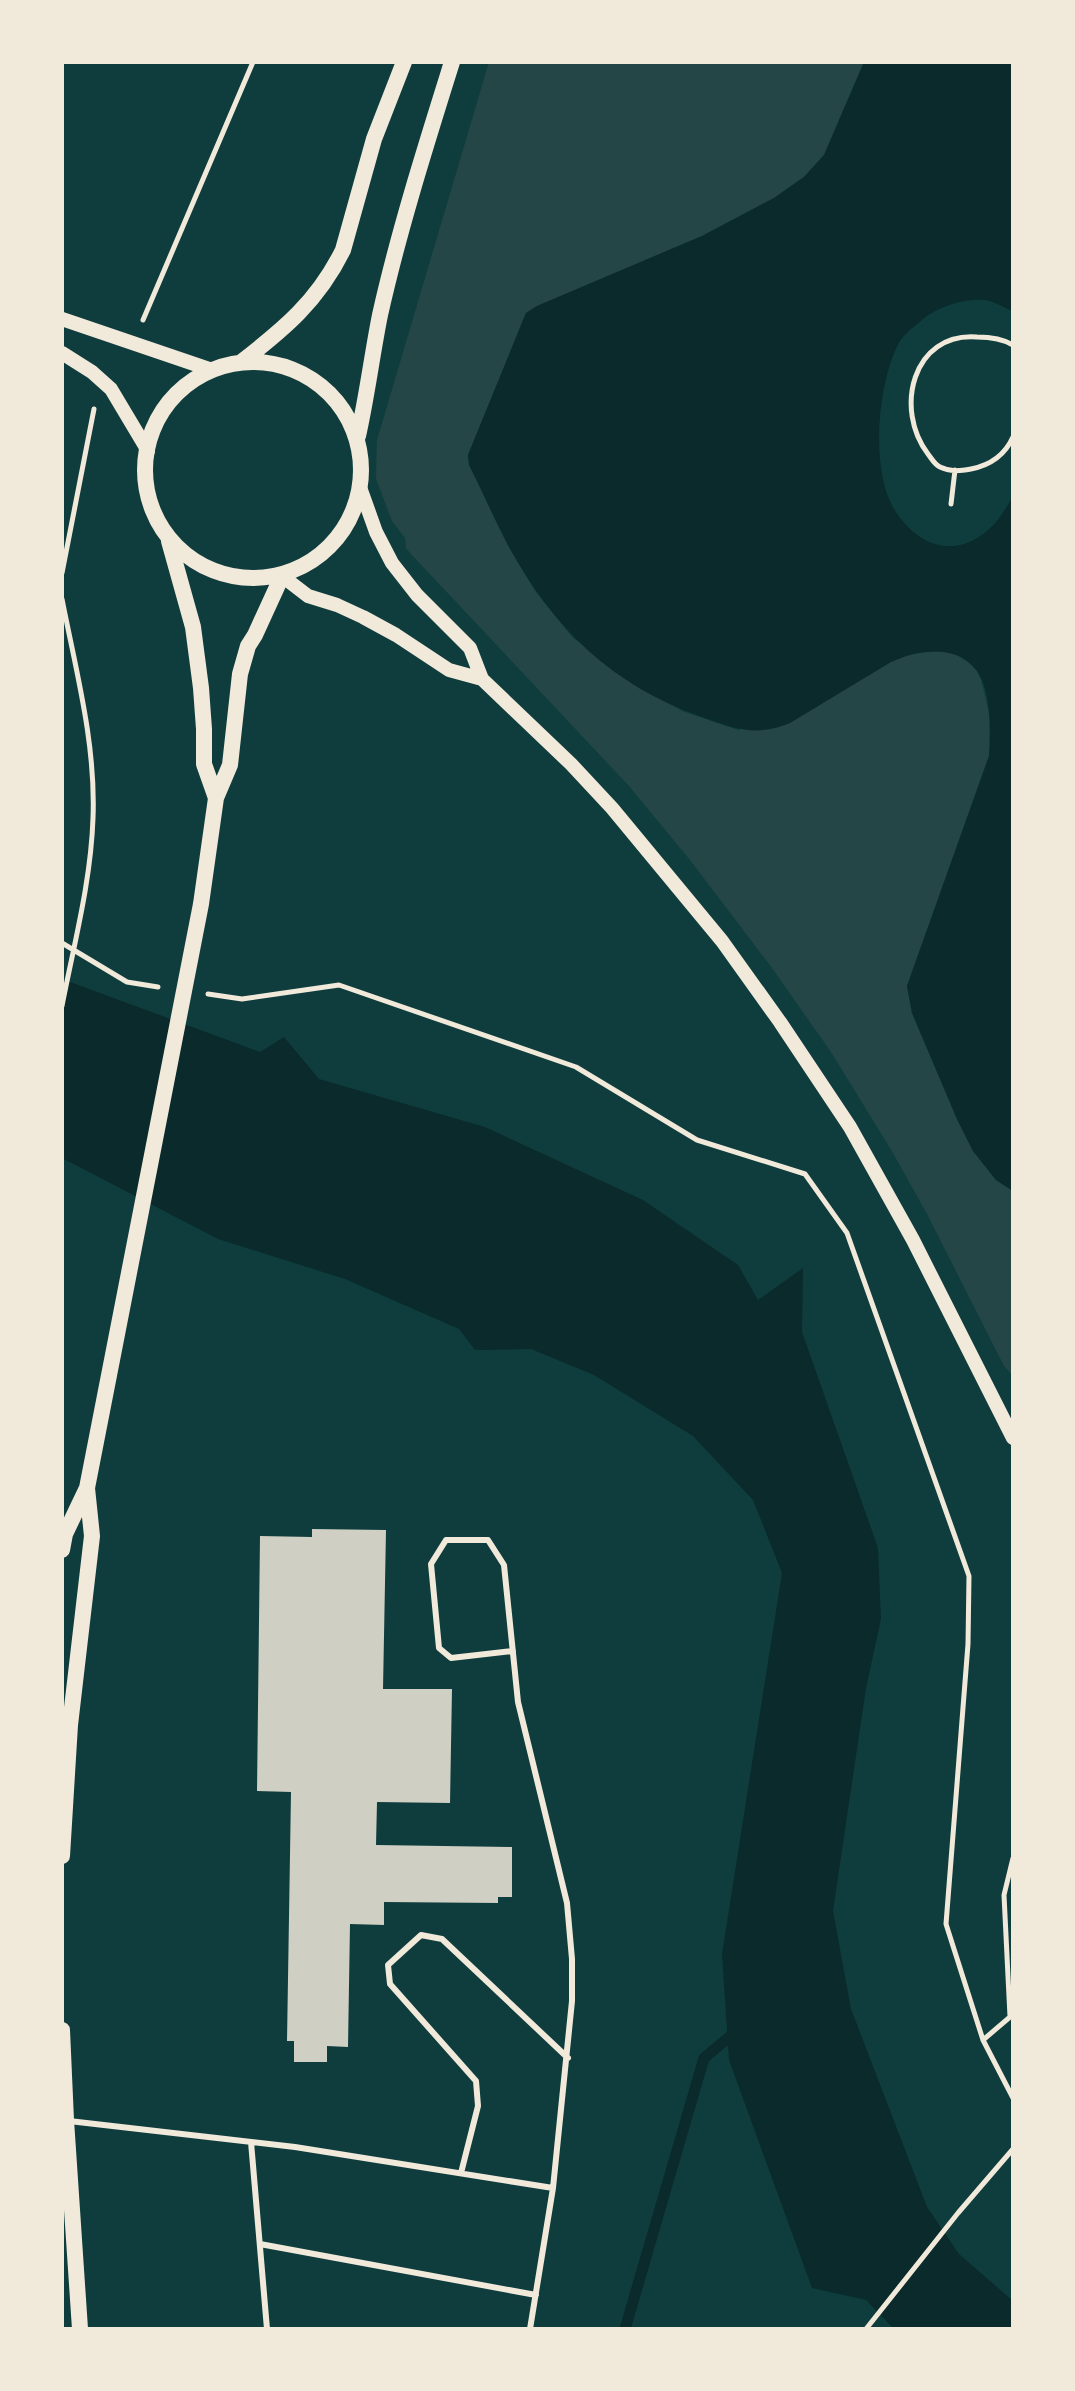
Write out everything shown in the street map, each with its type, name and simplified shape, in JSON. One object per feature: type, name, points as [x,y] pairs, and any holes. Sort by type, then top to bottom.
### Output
[{"type":"main road","points":[[240,363],[301,312],[336,263],[343,250],[379,124],[404,62]]},
{"type":"main road","points":[[169,541],[201,564],[227,576],[259,580],[282,576],[315,559],[338,538],[361,490],[358,436],[390,275],[452,62]]},
{"type":"main road","points":[[216,798],[204,764],[201,688],[193,627],[169,541],[155,517],[146,491],[145,467],[152,436],[165,406],[179,391],[209,369],[240,363],[278,366],[304,373],[332,396],[358,436]]},
{"type":"main road","points":[[62,1550],[65,1534],[87,1488],[201,904],[216,798],[230,765],[243,658],[282,576]]},
{"type":"main road","points":[[62,1856],[70,1725],[92,1536],[87,1488]]},
{"type":"main road","points":[[62,2030],[80,2329]]},
{"type":"street","points":[[62,319],[209,369]]},
{"type":"street","points":[[62,353],[92,372],[111,389],[148,451]]},
{"type":"street","points":[[361,490],[376,532],[392,563],[417,595],[470,648],[482,679],[560,753],[612,808],[722,941],[780,1022],[850,1127],[1012,1432]]},
{"type":"street","points":[[282,576],[308,596],[363,617],[449,670],[482,679]]},
{"type":"lane","points":[[513,1651],[451,1658],[439,1648],[431,1564],[446,1540],[488,1540],[504,1565],[513,1651],[518,1702],[567,1903],[572,1959],[568,2058],[553,2188],[530,2329]]},
{"type":"lane","points":[[461,2173],[478,2106],[476,2081],[390,1984],[388,1965],[421,1935],[442,1939],[568,2058]]},
{"type":"lane","points":[[66,2120],[251,2142],[553,2188]]},
{"type":"lane","points":[[251,2142],[267,2329]]},
{"type":"lane","points":[[260,2244],[536,2295]]},
{"type":"path","points":[[142,323],[253,62]]},
{"type":"path","points":[[1013,345],[989,337],[968,336],[949,341],[933,350],[914,378],[909,406],[922,446],[937,466],[955,470],[993,462],[1007,450],[1013,437]]},
{"type":"path","points":[[62,573],[94,408]]},
{"type":"path","points":[[951,504],[955,470]]},
{"type":"path","points":[[62,599],[90,744],[93,814],[85,888],[62,1006]]},
{"type":"path","points":[[62,943],[127,982],[170,988]]},
{"type":"path","points":[[199,993],[242,999],[339,985],[576,1067],[697,1140],[805,1174],[847,1233],[969,1576],[968,1644],[946,1924],[983,2040],[1013,2098]]},
{"type":"path","points":[[983,2040],[1010,2017],[1004,1895],[1013,1858]]},
{"type":"path","points":[[866,2329],[1013,2149]]},
{"type":"shaded area","points":[[489,62],[864,62],[824,155],[804,177],[774,198],[702,236],[526,313],[468,455],[469,465],[509,547],[535,591],[573,638],[682,711],[738,730],[907,654],[941,651],[955,654],[977,671],[990,716],[989,756],[907,986],[912,1013],[973,1151],[996,1180],[1013,1191],[1013,1376],[1004,1366],[893,1153],[831,1052],[772,968],[629,786],[411,554],[406,548],[405,538],[392,521],[376,479],[377,440]]},
{"type":"shaded area","points":[[864,62],[1013,62],[1013,311],[985,300],[960,302],[928,315],[905,335],[892,357],[886,377],[879,447],[881,470],[893,507],[912,531],[935,544],[961,545],[975,539],[996,523],[1013,496],[1013,1191],[996,1180],[973,1151],[912,1013],[907,986],[989,756],[987,700],[977,671],[959,656],[924,652],[891,662],[790,723],[778,727],[746,730],[702,717],[641,689],[589,651],[566,629],[527,577],[469,465],[468,455],[526,313],[702,236],[774,198],[804,177],[824,155]]},
{"type":"shaded area","points":[[62,979],[260,1052],[284,1037],[319,1079],[485,1127],[643,1200],[738,1265],[758,1300],[803,1268],[802,1332],[878,1548],[881,1619],[866,1688],[833,1911],[851,2009],[927,2207],[959,2254],[1013,2301],[1013,2329],[894,2329],[866,2300],[812,2288],[729,2060],[722,1954],[782,1573],[753,1500],[693,1436],[594,1375],[531,1349],[475,1350],[459,1329],[345,1279],[218,1239],[62,1158]]},
{"type":"building","points":[[312,1529],[386,1530],[383,1689],[452,1689],[450,1803],[377,1802],[376,1845],[512,1847],[512,1897],[498,1897],[498,1903],[384,1902],[384,1925],[350,1924],[348,2047],[327,2046],[327,2062],[294,2062],[294,2041],[287,2041],[291,1792],[257,1791],[260,1536],[312,1537]]},
{"type":"waterway","points":[[625,2329],[704,2058],[739,2029]]}]
